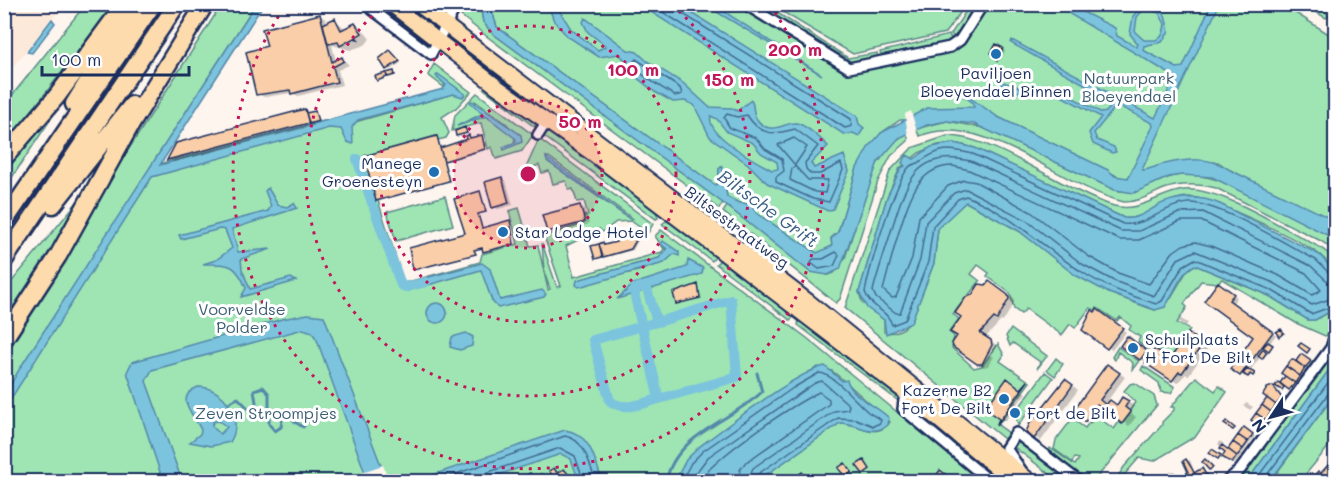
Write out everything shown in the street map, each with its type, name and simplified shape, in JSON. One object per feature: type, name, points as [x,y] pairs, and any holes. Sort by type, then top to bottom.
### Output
[{"type":"highway","points":[[4,158],[57,96],[125,4]]},
{"type":"highway","points":[[28,189],[87,81],[136,4]]},
{"type":"highway","points":[[4,222],[153,4]]},
{"type":"highway","points":[[6,259],[177,4]]},
{"type":"highway","points":[[4,339],[58,256],[130,126],[205,4]]},
{"type":"highway","points":[[6,259],[70,186],[188,32]]},
{"type":"main road","name":"Biltsestraatweg","points":[[391,4],[434,48],[547,122],[659,203],[1023,480]]},
{"type":"main road","name":"Biltsestraatweg","points":[[418,4],[445,27],[809,302],[1023,480]]},
{"type":"street","name":"Biltsestraatweg","points":[[365,4],[434,48]]},
{"type":"street","points":[[434,48],[457,4]]},
{"type":"street","points":[[745,4],[849,68],[957,44],[983,4]]},
{"type":"street","points":[[538,135],[547,122]]},
{"type":"street","points":[[1226,482],[1240,470],[1331,348],[1335,332]]},
{"type":"street","points":[[905,392],[903,409],[991,482]]},
{"type":"street","points":[[1023,480],[1006,448],[1017,433],[1080,482]]},
{"type":"shaded area","points":[[5,5],[64,5],[5,76]]},
{"type":"green space","name":"Voorveldse Polder","points":[[222,4],[255,5],[151,166],[352,114],[355,122],[453,94],[464,94],[437,78],[444,83],[445,88],[428,75],[434,64],[471,92],[456,108],[442,117],[449,133],[446,138],[438,140],[436,136],[364,156],[404,283],[480,262],[482,254],[518,244],[509,211],[519,208],[530,246],[538,245],[544,272],[542,243],[557,287],[561,286],[544,236],[583,224],[581,217],[588,215],[584,201],[577,202],[573,189],[569,190],[566,181],[553,184],[549,171],[542,173],[539,165],[525,170],[539,139],[653,224],[648,233],[631,221],[616,222],[603,232],[599,229],[566,246],[574,277],[662,252],[664,249],[655,236],[661,230],[807,338],[981,481],[955,481],[959,476],[953,480],[940,471],[932,481],[757,481],[840,423],[873,431],[885,427],[890,422],[832,371],[818,367],[789,383],[681,481],[5,482],[5,351],[87,214]],"holes":[[[546,157],[633,219],[631,220],[547,161]],[[665,247],[674,254],[664,261],[641,270],[578,280],[659,258],[666,251]]]},
{"type":"green space","points":[[85,5],[114,5],[5,145],[5,104]]},
{"type":"green space","points":[[464,5],[480,5],[483,22],[492,33],[723,203],[719,209],[485,35],[459,14]]},
{"type":"green space","name":"Natuurpark Bloeyendael","points":[[490,5],[738,5],[841,70],[850,73],[900,64],[900,62],[956,48],[963,43],[987,5],[1283,5],[1335,38],[1335,222],[1218,162],[1165,164],[1123,179],[998,117],[900,120],[881,133],[857,168],[838,232],[831,238],[832,246],[821,253],[812,253],[756,213],[751,204],[739,203],[727,197],[722,167],[719,169],[719,183],[715,185],[497,27]]},
{"type":"green space","points":[[752,5],[765,5],[848,58],[877,53],[879,60],[848,64]]},
{"type":"green space","points":[[771,5],[966,5],[945,33],[853,54]]},
{"type":"green space","points":[[970,5],[978,5],[956,40],[951,34]]},
{"type":"green space","points":[[1304,5],[1323,5],[1328,16],[1326,18]]},
{"type":"green space","points":[[949,35],[953,41],[882,59],[880,52]]},
{"type":"green space","points":[[490,88],[533,119],[536,128],[484,89]]},
{"type":"green space","points":[[70,90],[5,188],[5,163]]},
{"type":"green space","points":[[477,93],[533,135],[522,151],[496,159],[492,147],[488,149],[481,123],[452,131],[455,115]],"holes":[[[475,101],[507,124],[521,142],[514,143],[515,137],[486,116],[457,126],[482,114],[475,106]]]},
{"type":"green space","points":[[947,121],[984,128],[1115,190],[1134,191],[1163,179],[1181,175],[1198,176],[1235,186],[1325,232],[1335,239],[1335,251],[1321,241],[1216,188],[1183,185],[1124,202],[1100,194],[996,142],[970,133],[944,131],[920,136],[915,129]]},
{"type":"green space","points":[[547,132],[560,137],[655,208],[658,218],[656,219],[542,135]]},
{"type":"green space","points":[[908,132],[908,141],[891,156],[878,181],[840,299],[836,303],[723,212],[727,206],[811,271],[828,275],[834,273],[845,258],[874,168],[893,143]]},
{"type":"green space","points":[[947,136],[966,138],[987,145],[1074,189],[1114,206],[1141,205],[1184,190],[1216,195],[1254,211],[1321,248],[1335,259],[1335,273],[1320,255],[1310,248],[1216,204],[1189,197],[1180,198],[1140,216],[1124,218],[975,148],[954,143],[938,145],[919,153],[900,168],[887,197],[859,292],[862,302],[884,320],[884,332],[892,333],[900,330],[912,320],[934,263],[938,229],[955,209],[966,202],[1019,231],[1109,293],[1149,308],[1155,310],[1170,299],[1188,269],[1195,265],[1269,296],[1308,320],[1315,320],[1335,309],[1331,329],[1325,336],[1296,323],[1222,279],[1217,283],[1201,281],[1184,304],[1187,307],[1177,323],[1190,330],[1172,356],[1166,355],[1154,346],[1148,349],[1138,342],[1140,337],[1129,330],[1131,326],[1120,317],[1117,321],[1097,308],[1095,310],[1090,308],[1075,328],[1070,324],[1062,335],[1026,309],[1021,314],[1014,309],[1010,293],[987,276],[989,273],[978,265],[971,274],[980,281],[953,314],[959,319],[949,332],[954,336],[952,348],[974,368],[982,366],[998,344],[1004,355],[1000,361],[1030,382],[998,425],[1009,433],[1004,439],[845,308],[890,171],[912,148]]},
{"type":"green space","points":[[96,179],[5,330],[5,290]]},
{"type":"green space","points":[[445,196],[453,225],[396,241],[387,212]]},
{"type":"green space","points":[[666,221],[673,223],[717,255],[712,261],[662,224]]},
{"type":"green space","points":[[722,258],[795,316],[790,320],[716,264]]},
{"type":"green space","points":[[799,319],[901,397],[901,403],[798,325]]},
{"type":"green space","points":[[1011,329],[1047,356],[1037,369],[1040,362],[1013,343],[1010,346],[1006,336]]},
{"type":"green space","points":[[1118,347],[1139,361],[1132,370],[1133,363],[1118,352],[1115,360],[1112,357]]},
{"type":"green space","points":[[1335,352],[1335,362],[1247,481],[1231,482],[1248,471],[1258,452],[1265,447],[1301,398],[1301,394],[1305,393],[1316,375],[1320,374],[1326,360]]},
{"type":"green space","points":[[1056,358],[1063,364],[1055,376],[1047,370]]},
{"type":"green space","points":[[1143,366],[1175,387],[1171,393],[1161,392],[1159,383],[1141,370]]},
{"type":"green space","points":[[1045,372],[1053,378],[1018,426],[1015,413]]},
{"type":"green space","points":[[1196,377],[1215,391],[1219,386],[1227,392],[1196,436],[1154,461],[1139,458],[1119,481],[1115,481],[1124,467],[1174,410],[1174,407],[1171,407]]},
{"type":"green space","points":[[1135,383],[1154,396],[1157,405],[1094,481],[1087,481],[1049,450],[1050,448],[1075,465],[1079,459],[1075,458],[1072,462],[1054,449],[1056,440],[1072,419],[1085,428],[1095,415],[1114,429],[1119,422],[1122,424],[1135,402],[1124,391],[1130,384]]},
{"type":"green space","points":[[1335,394],[1335,439],[1300,481],[1270,482]]},
{"type":"green space","points":[[909,402],[1004,480],[991,478],[911,412]]},
{"type":"green space","points":[[1016,440],[1029,445],[1075,481],[1059,481],[1010,444]]},
{"type":"water","points":[[1153,4],[1165,15],[1169,32],[1162,42],[1144,46],[1143,50],[1177,68],[1183,67],[1209,9],[1208,5],[1219,5],[1142,170],[1182,161],[1215,162],[1332,219],[1335,222],[1335,239],[1212,177],[1181,175],[1169,177],[1134,193],[1115,190],[974,124],[947,121],[927,125],[899,138],[878,162],[840,269],[828,275],[810,272],[727,206],[492,33],[483,22],[480,5],[490,5],[497,27],[715,185],[719,183],[719,169],[722,166],[727,197],[739,203],[751,204],[756,213],[817,253],[832,246],[831,239],[838,232],[857,168],[868,148],[881,133],[927,108],[974,107],[972,102],[955,90],[956,88],[998,117],[1108,170],[1115,176],[1128,178],[1153,126],[1152,123],[1117,105],[1094,133],[1097,140],[1114,147],[1116,152],[1112,153],[1093,144],[1089,133],[1101,117],[1050,90],[1026,95],[1000,84],[1003,82],[1029,90],[1047,84],[1102,113],[1113,104],[1111,99],[1011,43],[1012,40],[1155,118],[1175,77],[1068,13],[1070,8],[1075,8],[1115,28],[1117,36],[1137,47],[1138,44],[1130,34],[1133,16],[1142,6]],"holes":[[[1145,8],[1159,13],[1165,24],[1163,34],[1156,40],[1144,40],[1135,32],[1137,17]]]},
{"type":"water","points":[[255,5],[263,5],[160,165],[443,89],[446,85],[436,76],[438,74],[465,94],[463,97],[453,94],[358,120],[352,127],[353,144],[347,142],[341,129],[329,128],[152,177],[5,408],[5,395],[20,368]]},
{"type":"water","points":[[548,5],[556,5],[571,29],[598,50],[606,46],[588,32],[583,22],[585,18],[628,50],[637,52],[647,61],[683,83],[709,107],[732,108],[737,111],[751,100],[756,118],[766,127],[776,128],[796,123],[809,129],[828,146],[811,163],[814,168],[844,155],[849,171],[833,209],[828,211],[767,183],[748,164],[710,137],[694,105],[685,101],[673,102],[655,92],[631,73],[627,62],[619,54],[599,57],[567,36],[554,21]],"holes":[[[711,116],[717,119],[727,132],[753,143],[761,153],[777,162],[778,169],[772,170],[724,139],[711,123]]]},
{"type":"water","points":[[640,5],[679,5],[857,116],[859,124],[864,128],[859,136],[853,133],[845,135]]},
{"type":"water","points":[[705,5],[714,5],[822,75]]},
{"type":"water","points":[[52,19],[55,23],[32,53],[27,52]]},
{"type":"water","points":[[472,101],[521,135],[522,142],[504,150],[503,147],[516,142],[516,139],[486,116],[457,126],[483,114],[470,102]]},
{"type":"water","points":[[954,143],[975,148],[1124,218],[1140,216],[1163,203],[1177,199],[1199,198],[1220,204],[1320,255],[1334,274],[1335,309],[1315,320],[1308,320],[1268,295],[1195,265],[1181,278],[1165,307],[1155,310],[1109,293],[1075,275],[1019,231],[966,202],[938,228],[934,263],[911,323],[886,334],[884,320],[867,308],[859,292],[887,197],[901,168],[905,166],[902,163],[907,155],[914,159],[931,147]]},
{"type":"water","points":[[546,157],[632,220],[547,161]]},
{"type":"water","points":[[268,188],[278,205],[287,207],[294,203],[297,208],[232,229],[238,252],[271,249],[241,259],[242,269],[250,289],[291,278],[296,281],[241,297],[246,288],[235,269],[220,264],[203,264],[216,260],[232,248],[225,230],[220,229],[181,239],[179,235],[268,211],[271,206],[265,191]]},
{"type":"water","points":[[663,241],[679,252],[679,256],[674,254],[664,263],[579,287],[576,285],[577,280],[659,258],[667,249],[661,244]]},
{"type":"water","points":[[688,260],[703,268],[702,274],[617,299],[634,284],[687,267]]},
{"type":"water","points":[[482,263],[490,269],[500,300],[542,290],[546,294],[544,297],[498,308],[492,301],[481,270],[407,291],[421,279]]},
{"type":"water","points":[[437,303],[444,306],[447,313],[444,320],[437,323],[430,320],[427,313],[430,306]]},
{"type":"water","points":[[308,314],[324,316],[387,481],[368,481],[317,340],[312,332],[303,329],[152,370],[146,381],[182,481],[156,481],[160,472],[127,372],[132,362],[282,319]]},
{"type":"water","points":[[466,333],[473,337],[472,346],[460,350],[450,347],[452,337]]},
{"type":"water","points":[[1335,362],[1335,394],[1270,481],[1247,481]]},
{"type":"water","points":[[825,366],[842,381],[847,380],[859,397],[884,413],[889,418],[888,425],[882,429],[870,430],[840,423],[757,481],[675,481],[686,460],[699,447],[797,378]]},
{"type":"water","points":[[198,387],[208,388],[224,398],[234,414],[234,433],[230,442],[211,446],[190,442],[200,434],[201,430],[186,401],[191,391]],"holes":[[[219,421],[227,427],[220,434],[212,426],[213,422]]]},
{"type":"water","points":[[565,430],[574,432],[586,442],[591,449],[602,481],[579,481],[571,459],[561,454],[480,481],[415,481]]},
{"type":"pier","points":[[911,111],[917,132],[908,136],[905,114]]},
{"type":"pier","points":[[383,465],[386,473],[365,480],[362,472]]},
{"type":"building","points":[[320,14],[332,62],[342,57],[344,61],[333,67],[337,82],[291,94],[290,90],[256,95],[246,52],[267,46],[262,29]]},
{"type":"building","points":[[335,18],[341,30],[355,23],[362,33],[356,37],[358,39],[354,38],[340,46],[338,42],[328,44],[323,24]]},
{"type":"building","name":"Paviljoen Bloeyendael Binnen","points":[[996,44],[1003,48],[997,61],[991,53]]},
{"type":"building","points":[[390,50],[400,61],[386,70],[379,59]]},
{"type":"building","points":[[394,71],[395,75],[388,77],[386,73]]},
{"type":"building","points":[[386,73],[387,77],[377,81],[375,76]]},
{"type":"building","points":[[305,109],[309,123],[167,160],[176,143]]},
{"type":"building","points":[[315,111],[318,121],[309,124],[306,113]]},
{"type":"building","points":[[465,127],[467,133],[456,136],[455,131]]},
{"type":"building","points":[[469,135],[470,138],[482,135],[485,149],[444,161],[440,148],[467,139],[466,136]]},
{"type":"building","points":[[437,136],[449,181],[376,201],[364,156]]},
{"type":"building","points":[[502,177],[509,203],[492,208],[485,182]]},
{"type":"building","points":[[480,191],[486,212],[478,214],[482,228],[510,220],[514,244],[483,252],[482,248],[474,250],[476,254],[413,270],[409,248],[465,233],[454,199]]},
{"type":"building","points":[[580,205],[585,222],[547,232],[542,215]]},
{"type":"building","points":[[627,229],[638,237],[631,249],[603,257],[599,244],[616,242]]},
{"type":"building","points":[[599,244],[602,257],[595,259],[591,246]]},
{"type":"building","points":[[989,281],[1008,295],[1009,299],[997,320],[994,318],[980,333],[991,340],[992,345],[982,364],[977,364],[953,347],[952,343],[957,336],[950,332],[961,317],[955,313],[966,297],[972,295],[979,284],[986,285]]},
{"type":"building","points":[[1218,282],[1234,294],[1229,300],[1273,332],[1240,376],[1230,369],[1253,337],[1204,301]]},
{"type":"building","points":[[698,284],[700,298],[676,304],[673,293]]},
{"type":"building","points":[[1097,309],[1123,328],[1107,349],[1082,330],[1092,310],[1095,312]]},
{"type":"building","points":[[1281,329],[1284,333],[1279,337],[1276,332]]},
{"type":"building","points":[[1188,333],[1203,344],[1182,373],[1179,372],[1172,381],[1145,363],[1155,349],[1170,359]]},
{"type":"building","name":"Schuilplaats H Fort De Bilt","points":[[1127,336],[1147,351],[1140,360],[1120,346]]},
{"type":"building","points":[[1268,342],[1273,345],[1269,351],[1263,347]]},
{"type":"building","points":[[1301,343],[1310,349],[1307,353],[1298,346]]},
{"type":"building","points":[[1263,349],[1267,352],[1262,359],[1258,356]]},
{"type":"building","points":[[1301,354],[1311,361],[1305,368],[1296,361]]},
{"type":"building","points":[[1292,359],[1305,368],[1300,376],[1286,366]]},
{"type":"building","points":[[1107,364],[1120,373],[1100,400],[1106,405],[1110,400],[1117,405],[1122,397],[1129,401],[1125,407],[1131,412],[1122,424],[1097,404],[1085,422],[1072,412]]},
{"type":"building","points":[[1286,366],[1300,376],[1295,383],[1281,373]]},
{"type":"building","points":[[1247,369],[1255,373],[1253,376],[1250,374],[1248,377],[1243,374]]},
{"type":"building","points":[[1285,376],[1295,383],[1289,390],[1280,383]]},
{"type":"building","name":"Kazerne B2 Fort De Bilt","points":[[1007,378],[1021,389],[1028,381],[996,426],[999,419],[985,409]]},
{"type":"building","points":[[1065,379],[1073,385],[1034,439],[1026,432],[1030,423]]},
{"type":"building","points":[[1278,382],[1284,387],[1282,390],[1275,386]]},
{"type":"building","points":[[1273,386],[1282,398],[1276,405],[1263,395],[1267,388]]},
{"type":"building","points":[[1267,398],[1276,405],[1271,412],[1262,405]]},
{"type":"building","points":[[1262,405],[1271,412],[1266,420],[1256,413]]},
{"type":"building","points":[[1256,413],[1266,420],[1260,427],[1251,420]]},
{"type":"building","points":[[1226,421],[1235,428],[1233,430],[1224,424]]},
{"type":"building","points":[[1244,427],[1253,434],[1248,442],[1238,435]]},
{"type":"building","points":[[1238,435],[1248,442],[1243,449],[1233,442]]},
{"type":"building","points":[[1233,442],[1243,449],[1237,456],[1228,449]]},
{"type":"building","points":[[1222,445],[1237,456],[1232,463],[1222,457],[1225,452],[1220,448]]},
{"type":"building","points":[[1212,449],[1221,455],[1218,459],[1209,453]]},
{"type":"building","points":[[1336,456],[1336,482],[1310,481],[1318,471],[1321,473]]},
{"type":"building","points":[[1186,459],[1199,482],[1188,482],[1184,474],[1188,472],[1183,461]]},
{"type":"building","points":[[1205,459],[1213,467],[1209,470],[1202,462]]},
{"type":"building","points":[[864,460],[870,469],[863,474],[856,465]]},
{"type":"building","points":[[845,463],[852,472],[845,477],[838,468]]},
{"type":"building","points":[[554,468],[557,473],[564,469],[569,475],[557,482],[549,471]]},
{"type":"building","points":[[1202,468],[1208,478],[1199,482],[1194,473]]},
{"type":"building","points":[[940,470],[953,480],[959,476],[955,482],[932,482]]},
{"type":"building","points":[[802,472],[808,482],[804,479],[803,482],[800,481],[797,476]]},
{"type":"building","points":[[530,473],[534,478],[541,474],[545,480],[529,482],[525,476]]},
{"type":"building","points":[[789,477],[795,482],[782,482]]},
{"type":"waterway","points":[[357,159],[372,203]]},
{"type":"waterway","points":[[374,208],[401,285],[406,287],[426,282]]},
{"type":"waterway","points":[[646,286],[657,322],[593,340],[610,401],[628,406],[659,399]]},
{"type":"waterway","points":[[641,287],[635,289],[635,297],[659,399],[737,377],[731,300],[658,322]]},
{"type":"waterway","points":[[666,482],[671,466],[680,452],[705,430],[762,392],[757,373]]},
{"type":"waterway","points":[[228,403],[238,398],[249,409],[257,409],[254,390],[263,387],[269,394],[269,424],[275,431],[281,427],[283,413],[287,410],[295,422],[303,427],[309,419],[313,419]]},
{"type":"place","name":"Paviljoen Bloeyendael Binnen","points":[[996,54]]},
{"type":"place","name":"Manege Groenesteyn","points":[[434,172]]},
{"type":"place","name":"Star Lodge Hotel","points":[[503,232]]},
{"type":"place","name":"Schuilplaats H Fort De Bilt","points":[[1133,348]]},
{"type":"place","name":"Kazerne B2 Fort De Bilt","points":[[1004,399]]},
{"type":"place","name":"Fort de Bilt","points":[[1015,413]]},
{"type":"water label","name":"Biltsche Grift","points":[[768,209]]},
{"type":"park label","name":"Zeven Stroompjes","points":[[266,413]]}]
